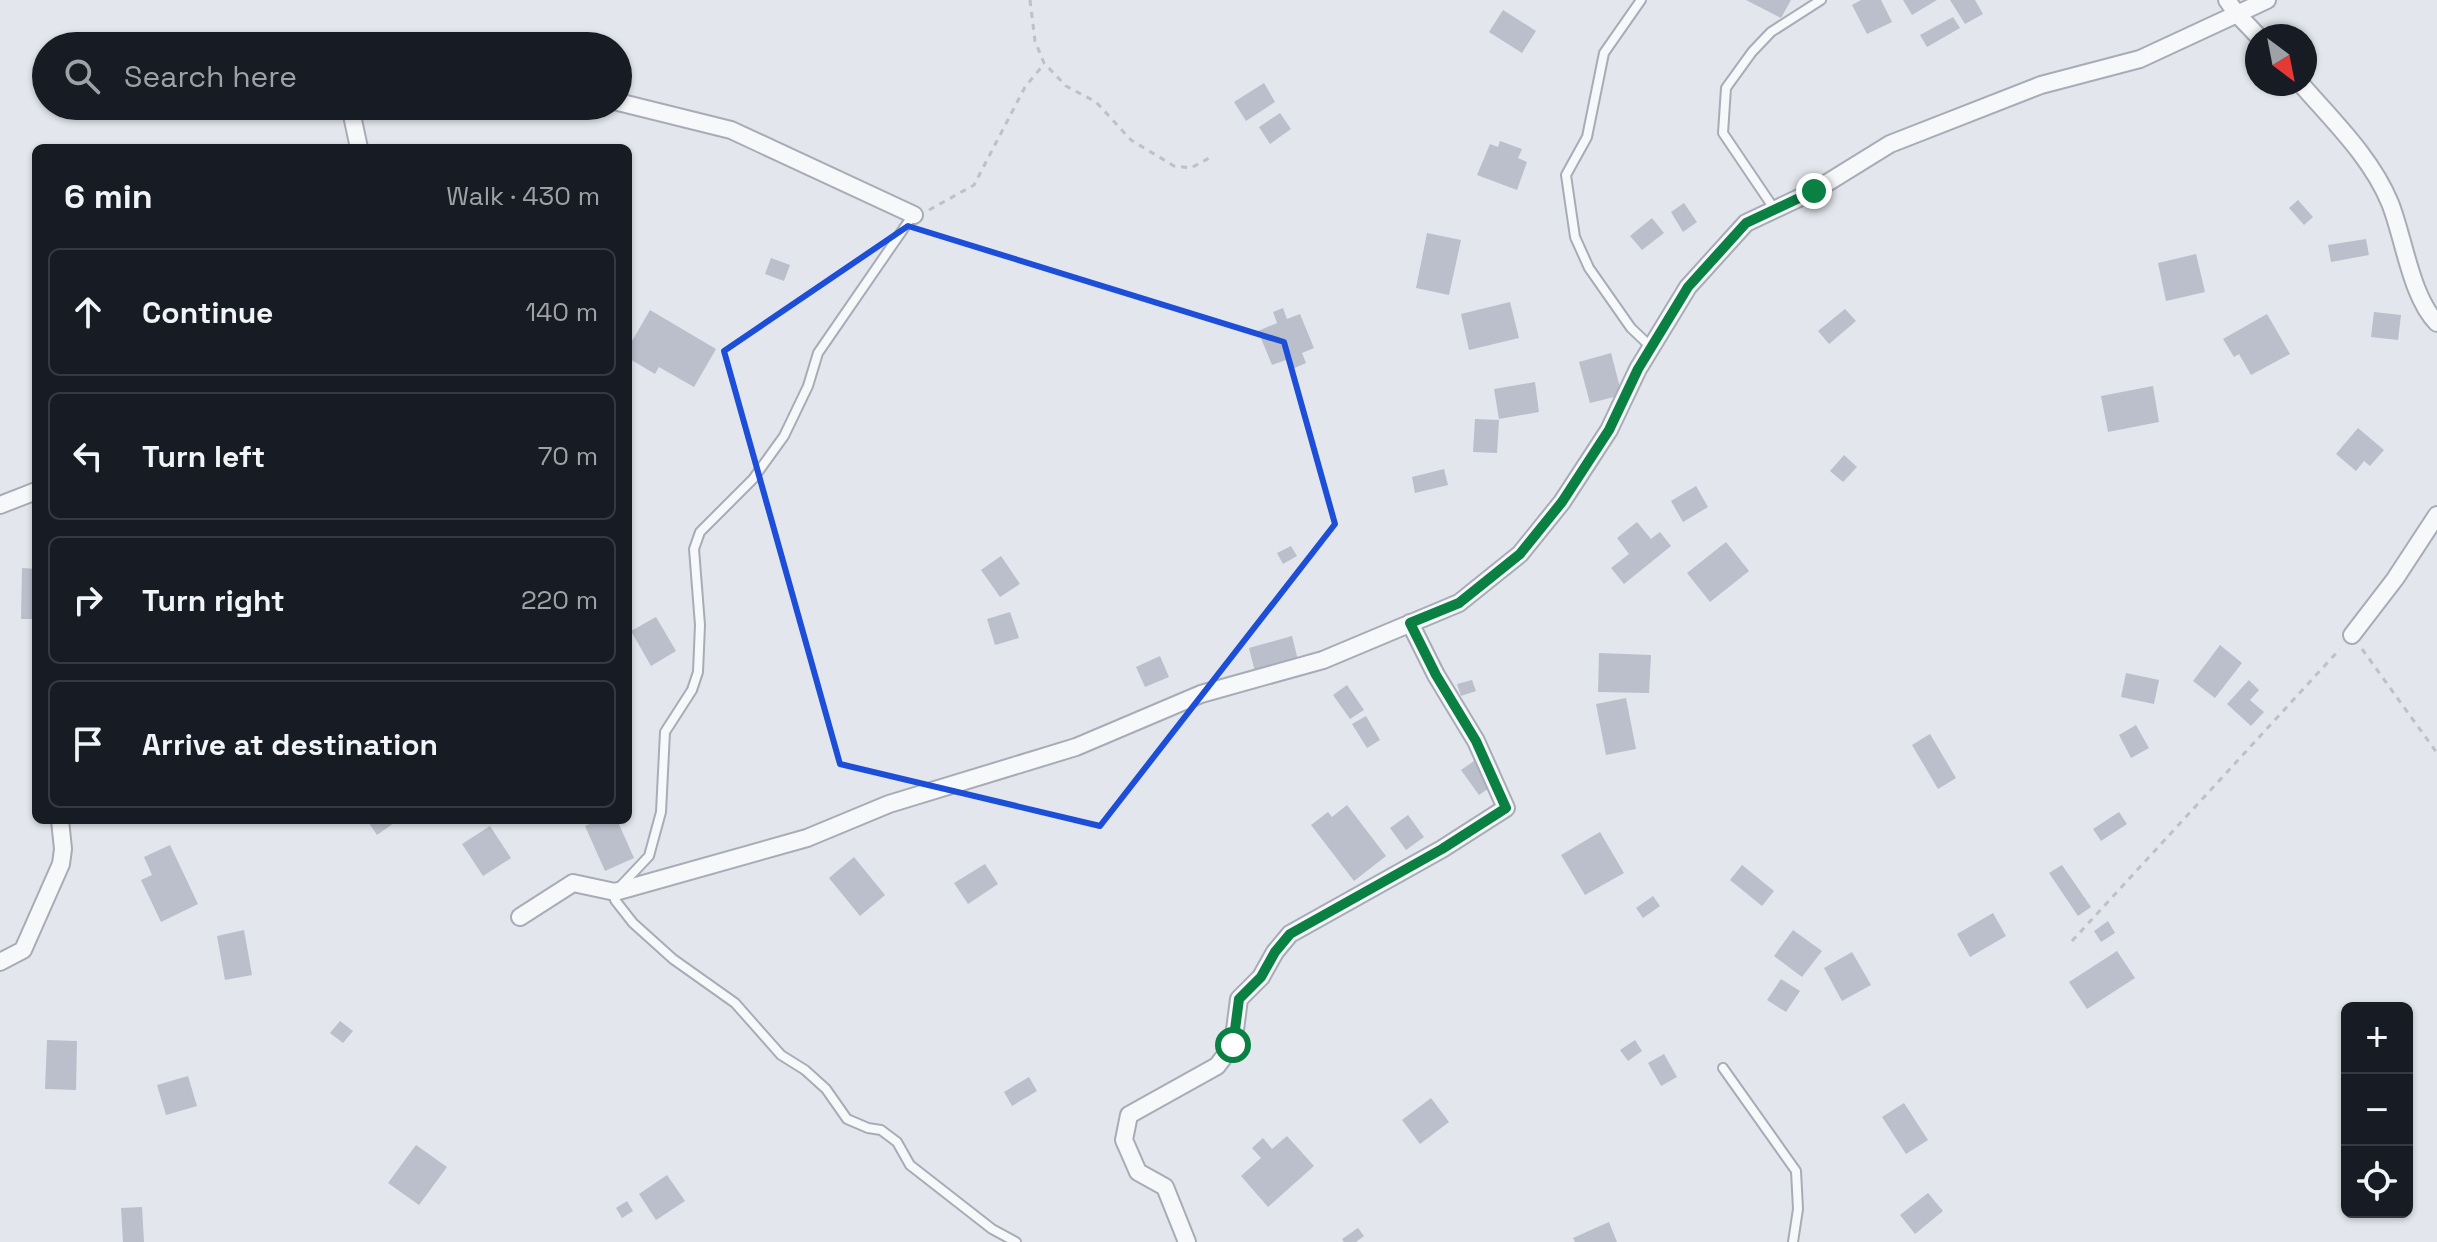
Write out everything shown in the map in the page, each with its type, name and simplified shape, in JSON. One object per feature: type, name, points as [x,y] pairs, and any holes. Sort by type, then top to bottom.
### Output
[{"type":"street","points":[[520,917],[573,883],[615,892],[807,838],[889,804],[1076,747],[1201,694],[1323,660],[1459,603],[1520,554],[1562,502],[1609,430],[1638,369],[1688,287],[1746,223],[1814,191],[1890,144],[2041,85],[2140,59],[2232,7],[2267,0]]},
{"type":"street","points":[[2232,7],[2247,24]]},
{"type":"street","points":[[2311,96],[2370,164],[2389,202],[2419,299],[2437,323]]},
{"type":"street","points":[[632,105],[731,130],[914,215]]},
{"type":"street","points":[[353,120],[358,144]]},
{"type":"street","points":[[0,505],[32,493]]},
{"type":"street","points":[[2352,635],[2395,579],[2437,515]]},
{"type":"street","points":[[1187,1242],[1165,1187],[1138,1172],[1124,1140],[1129,1115],[1217,1066],[1233,1045],[1239,999],[1261,977],[1290,934],[1442,849],[1506,808],[1476,741],[1436,675],[1410,623]]},
{"type":"street","points":[[0,962],[23,950],[61,864],[60,824]]},
{"type":"lane","points":[[1641,0],[1604,53],[1587,137],[1566,175],[1575,237],[1589,268],[1631,328],[1651,347]]},
{"type":"lane","points":[[1775,210],[1723,133],[1726,88],[1771,32],[1821,0]]},
{"type":"lane","points":[[914,215],[818,353],[808,386],[784,436],[753,479],[700,532],[694,549],[700,625],[698,672],[692,690],[665,732],[661,812],[649,856],[615,892],[615,900],[633,923],[704,983],[735,1003],[781,1055],[805,1070],[826,1089],[847,1119],[881,1130],[897,1142],[910,1165],[992,1229],[1016,1242]]},
{"type":"lane","points":[[1723,1068],[1796,1171],[1798,1209],[1793,1242]]},
{"type":"path","points":[[1030,0],[1035,41],[1044,63],[1066,86],[1096,102],[1131,140],[1174,166],[1191,168],[1211,157]]},
{"type":"path","points":[[914,215],[954,198],[974,185],[1025,87],[1044,63]]},
{"type":"path","points":[[2072,941],[2352,635],[2437,753]]},
{"type":"highlighted area","points":[[908,226],[1284,342],[1335,524],[1100,826],[840,764],[724,351]]},
{"type":"building","points":[[1746,0],[1791,0],[1781,18]]},
{"type":"building","points":[[1861,0],[1881,0],[1892,22],[1867,34],[1852,5]]},
{"type":"building","points":[[1903,0],[1937,0],[1912,15]]},
{"type":"building","points":[[1950,0],[1975,0],[1983,14],[1965,24]]},
{"type":"building","points":[[1503,10],[1536,31],[1522,53],[1489,32]]},
{"type":"building","points":[[1953,17],[1960,28],[1927,47],[1920,35]]},
{"type":"building","points":[[1264,83],[1275,102],[1246,121],[1234,102]]},
{"type":"building","points":[[1280,113],[1291,129],[1270,144],[1259,127]]},
{"type":"building","points":[[1500,141],[1522,149],[1518,158],[1527,162],[1517,190],[1477,175],[1490,144],[1498,147]]},
{"type":"building","points":[[2298,200],[2313,217],[2304,225],[2289,208]]},
{"type":"building","points":[[1684,203],[1697,222],[1683,232],[1671,212]]},
{"type":"building","points":[[1652,218],[1664,233],[1642,250],[1630,236]]},
{"type":"building","points":[[1427,233],[1461,240],[1449,295],[1416,288]]},
{"type":"building","points":[[2366,239],[2369,255],[2331,262],[2328,245]]},
{"type":"building","points":[[2196,254],[2205,292],[2166,301],[2158,263]]},
{"type":"building","points":[[771,258],[790,265],[784,281],[765,274]]},
{"type":"building","points":[[1510,302],[1519,338],[1469,350],[1461,314]]},
{"type":"building","points":[[1283,308],[1287,319],[1300,314],[1314,348],[1302,353],[1306,363],[1290,370],[1286,360],[1272,365],[1258,331],[1277,323],[1273,312]]},
{"type":"building","points":[[1845,309],[1856,321],[1829,344],[1818,331]]},
{"type":"building","points":[[650,310],[716,349],[694,387],[659,367],[655,374],[632,360],[632,341]]},
{"type":"building","points":[[2374,312],[2401,315],[2398,340],[2371,337]]},
{"type":"building","points":[[2267,314],[2290,354],[2251,375],[2239,354],[2234,357],[2223,339]]},
{"type":"building","points":[[1611,353],[1622,395],[1590,403],[1579,362]]},
{"type":"building","points":[[1535,382],[1539,412],[1499,419],[1494,389]]},
{"type":"building","points":[[2153,386],[2159,422],[2108,432],[2101,396]]},
{"type":"building","points":[[1475,419],[1499,420],[1497,453],[1473,452]]},
{"type":"building","points":[[2358,428],[2384,450],[2370,466],[2364,461],[2356,471],[2336,454]]},
{"type":"building","points":[[1844,455],[1857,467],[1843,482],[1830,471]]},
{"type":"building","points":[[1444,469],[1448,485],[1415,493],[1412,477]]},
{"type":"building","points":[[1696,486],[1708,507],[1683,522],[1671,501]]},
{"type":"building","points":[[1637,522],[1651,539],[1660,532],[1671,546],[1624,584],[1611,568],[1629,554],[1617,538]]},
{"type":"building","points":[[1726,542],[1749,571],[1710,602],[1687,573]]},
{"type":"building","points":[[1291,546],[1297,556],[1283,564],[1277,553]]},
{"type":"building","points":[[1001,556],[1020,584],[1000,597],[981,570]]},
{"type":"building","points":[[22,568],[32,569],[32,619],[21,619]]},
{"type":"building","points":[[1010,612],[1019,638],[995,645],[987,619]]},
{"type":"building","points":[[656,617],[676,651],[651,666],[632,630]]},
{"type":"building","points":[[1292,636],[1298,660],[1255,672],[1249,648]]},
{"type":"building","points":[[2220,645],[2242,663],[2215,698],[2193,681]]},
{"type":"building","points":[[1599,653],[1651,655],[1649,693],[1598,692]]},
{"type":"building","points":[[1160,656],[1169,677],[1145,687],[1136,667]]},
{"type":"building","points":[[2126,673],[2159,680],[2154,704],[2121,697]]},
{"type":"building","points":[[1472,680],[1476,691],[1461,696],[1457,684]]},
{"type":"building","points":[[2249,680],[2259,690],[2250,700],[2264,712],[2251,726],[2227,704]]},
{"type":"building","points":[[1347,685],[1364,710],[1350,719],[1333,695]]},
{"type":"building","points":[[1626,698],[1636,749],[1606,755],[1596,704]]},
{"type":"building","points":[[1366,716],[1380,740],[1367,748],[1352,724]]},
{"type":"building","points":[[2136,725],[2149,748],[2131,758],[2119,735]]},
{"type":"building","points":[[1930,734],[1956,778],[1938,789],[1912,745]]},
{"type":"building","points":[[1474,761],[1492,786],[1479,795],[1461,770]]},
{"type":"building","points":[[1347,805],[1386,856],[1354,881],[1311,825],[1328,812],[1332,817]]},
{"type":"building","points":[[2119,812],[2127,824],[2101,841],[2093,829]]},
{"type":"building","points":[[1408,815],[1424,837],[1406,850],[1390,828]]},
{"type":"building","points":[[370,824],[392,824],[377,835]]},
{"type":"building","points":[[619,824],[634,858],[605,871],[585,826]]},
{"type":"building","points":[[490,826],[511,858],[483,876],[462,844]]},
{"type":"building","points":[[1600,832],[1624,873],[1585,895],[1561,855]]},
{"type":"building","points":[[170,845],[198,904],[161,922],[141,880],[152,875],[144,857]]},
{"type":"building","points":[[854,857],[885,895],[860,916],[829,878]]},
{"type":"building","points":[[985,864],[998,884],[968,904],[954,883]]},
{"type":"building","points":[[1742,865],[1774,891],[1762,906],[1730,880]]},
{"type":"building","points":[[2062,865],[2091,907],[2078,916],[2049,873]]},
{"type":"building","points":[[1653,896],[1660,906],[1643,918],[1636,908]]},
{"type":"building","points":[[1993,913],[2006,936],[1970,957],[1957,934]]},
{"type":"building","points":[[2108,921],[2115,933],[2101,942],[2094,931]]},
{"type":"building","points":[[244,930],[252,975],[225,980],[217,936]]},
{"type":"building","points":[[1793,930],[1822,951],[1802,977],[1774,956]]},
{"type":"building","points":[[2117,951],[2135,978],[2087,1009],[2069,982]]},
{"type":"building","points":[[1852,952],[1871,985],[1842,1001],[1824,968]]},
{"type":"building","points":[[1781,979],[1800,991],[1786,1012],[1767,1000]]},
{"type":"building","points":[[340,1021],[353,1031],[343,1043],[330,1033]]},
{"type":"building","points":[[47,1040],[77,1041],[76,1090],[45,1089]]},
{"type":"building","points":[[1635,1040],[1642,1051],[1628,1061],[1620,1050]]},
{"type":"building","points":[[1664,1054],[1677,1077],[1661,1086],[1648,1063]]},
{"type":"building","points":[[188,1076],[197,1106],[166,1115],[157,1085]]},
{"type":"building","points":[[1029,1077],[1037,1091],[1012,1106],[1004,1092]]},
{"type":"building","points":[[1431,1098],[1449,1122],[1420,1144],[1402,1120]]},
{"type":"building","points":[[1904,1103],[1928,1140],[1906,1154],[1882,1117]]},
{"type":"building","points":[[1287,1136],[1314,1166],[1268,1207],[1241,1176],[1261,1158],[1252,1148],[1263,1138],[1272,1149]]},
{"type":"building","points":[[416,1145],[447,1167],[419,1205],[388,1183]]},
{"type":"building","points":[[667,1175],[685,1201],[656,1220],[639,1194]]},
{"type":"building","points":[[1928,1193],[1943,1211],[1915,1234],[1900,1215]]},
{"type":"building","points":[[627,1201],[633,1211],[622,1218],[616,1208]]},
{"type":"building","points":[[142,1207],[144,1242],[123,1242],[121,1208]]},
{"type":"building","points":[[1609,1222],[1617,1242],[1575,1242],[1573,1238]]},
{"type":"building","points":[[1358,1228],[1364,1236],[1356,1242],[1344,1242],[1342,1239]]},
{"type":"route","points":[[1233,1045],[1239,999],[1261,977],[1290,934],[1442,849],[1506,808],[1476,741],[1436,675],[1410,623],[1459,603],[1520,554],[1562,502],[1609,430],[1638,369],[1688,287],[1746,223],[1814,191]]}]
